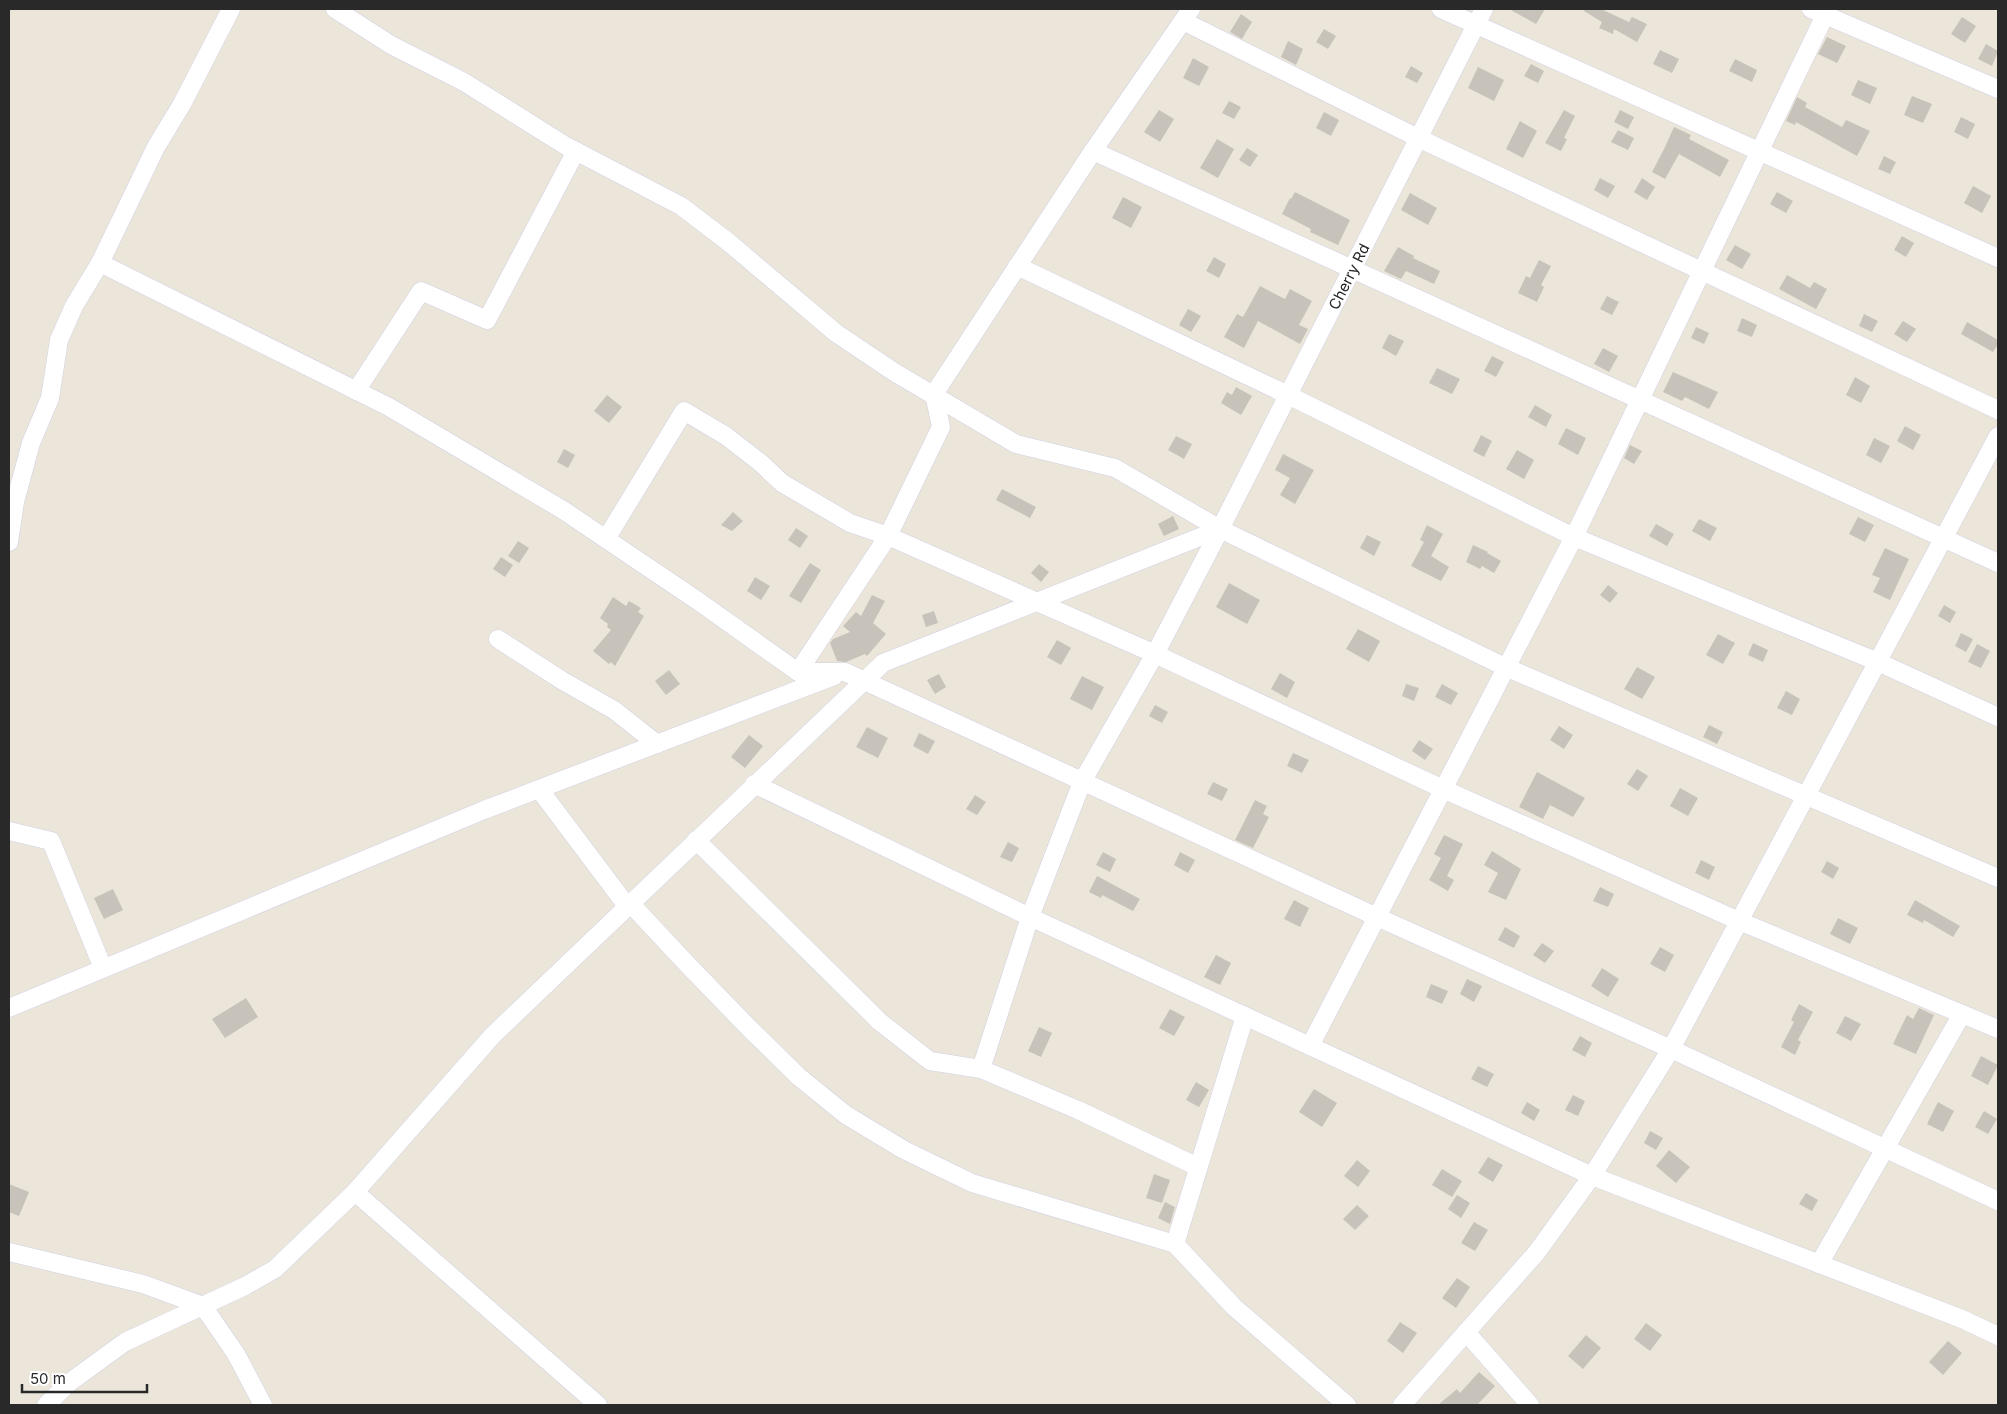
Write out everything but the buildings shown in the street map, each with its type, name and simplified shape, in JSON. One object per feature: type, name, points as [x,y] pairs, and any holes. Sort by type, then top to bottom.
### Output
[{"type":"street","points":[[9,542],[15,502],[31,443],[50,398],[59,340],[74,306],[100,263],[156,147],[182,104],[231,9]]},
{"type":"street","points":[[335,9],[391,45],[464,82],[576,151],[681,206],[727,241],[836,332],[894,372],[1016,444],[1115,468],[1217,536],[1506,668],[1998,878]]},
{"type":"street","points":[[1441,9],[1998,258]]},
{"type":"street","name":"Cherry Rd","points":[[981,1069],[1030,917],[1082,782],[1155,654],[1217,536],[1484,9]]},
{"type":"street","points":[[1310,1046],[1574,537],[1759,152],[1821,11],[1998,89]]},
{"type":"street","points":[[798,672],[888,536],[941,426],[934,394],[1093,150],[1187,15],[1418,138],[1998,410]]},
{"type":"street","points":[[1093,150],[1998,563]]},
{"type":"street","points":[[356,391],[421,291],[487,320],[576,151]]},
{"type":"street","points":[[100,263],[389,408],[562,510],[698,601],[798,672],[845,672],[1377,917],[1671,1049],[1998,1201]]},
{"type":"street","points":[[1017,266],[1288,395],[1574,537],[1878,662],[1998,717]]},
{"type":"street","points":[[606,539],[684,411],[726,436],[762,464],[782,483],[850,523],[888,536],[1155,654],[1444,788],[1739,921],[1962,1014],[1997,1026]]},
{"type":"street","points":[[1402,1405],[1537,1252],[1592,1176],[1671,1049],[1998,436]]},
{"type":"street","points":[[9,1008],[475,814],[845,672],[883,663],[1035,601],[1217,536]]},
{"type":"street","points":[[498,639],[563,682],[614,710],[656,744]]},
{"type":"street","points":[[46,1405],[70,1382],[125,1342],[245,1286],[275,1268],[356,1192],[493,1035],[883,663]]},
{"type":"street","points":[[754,784],[1030,917],[1592,1176],[1962,1319],[1998,1336]]},
{"type":"street","points":[[539,789],[629,905],[799,1077],[846,1115],[904,1150],[972,1183],[1175,1244],[1234,1307],[1347,1405]]},
{"type":"street","points":[[9,831],[51,841],[103,968]]},
{"type":"street","points":[[696,840],[880,1022],[930,1061],[981,1069],[1078,1110],[1198,1167]]},
{"type":"street","points":[[1819,1264],[1962,1014]]},
{"type":"street","points":[[1175,1244],[1245,1016]]},
{"type":"street","points":[[356,1192],[598,1405]]},
{"type":"street","points":[[9,1252],[143,1284],[203,1306],[236,1354],[263,1405]]},
{"type":"street","points":[[1466,1332],[1530,1405]]}]
